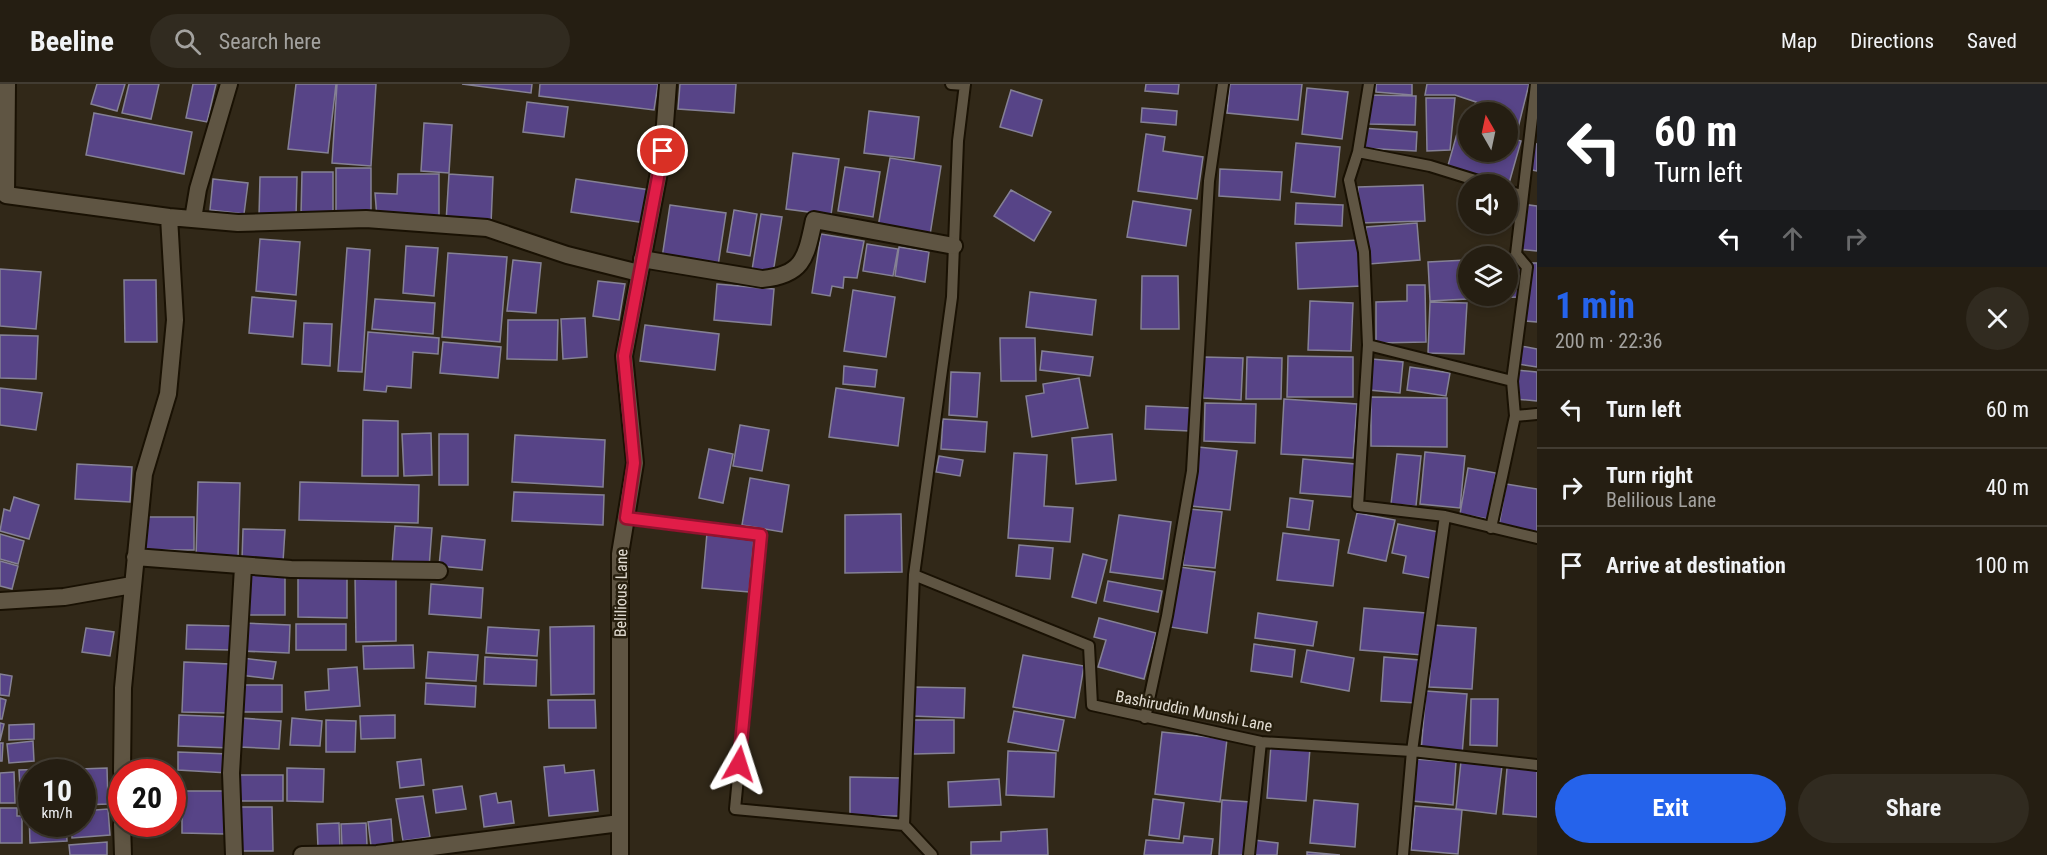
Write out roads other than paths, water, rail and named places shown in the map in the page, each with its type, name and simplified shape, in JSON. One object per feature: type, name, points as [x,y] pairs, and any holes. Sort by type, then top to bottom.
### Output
[{"type":"street","points":[[7,84],[6,195],[169,217],[238,223],[366,219],[487,228],[567,255],[641,266],[762,279],[781,277],[801,266],[808,249],[814,220],[954,246]]},
{"type":"street","points":[[192,219],[198,189],[229,84]]},
{"type":"street","name":"Belilious Lane","points":[[620,855],[620,554],[634,463],[624,356],[663,151],[669,84]]},
{"type":"street","points":[[122,759],[123,688],[144,474],[168,394],[175,320],[169,217]]},
{"type":"street","points":[[135,557],[243,567],[439,571]]},
{"type":"street","points":[[234,855],[231,773],[243,567]]},
{"type":"street","points":[[0,601],[64,597],[132,585]]},
{"type":"street","points":[[302,855],[377,854],[620,823]]},
{"type":"street","points":[[122,837],[123,855]]},
{"type":"lane","points":[[904,825],[914,574],[952,297],[958,141],[965,85],[951,84]]},
{"type":"lane","points":[[1144,718],[1167,616],[1192,471],[1207,203],[1222,84]]},
{"type":"lane","points":[[1369,84],[1358,152],[1349,180],[1364,252],[1368,345],[1358,506],[1445,516],[1537,538]]},
{"type":"lane","points":[[1491,528],[1515,416],[1512,381],[1527,267],[1515,254],[1536,84]]},
{"type":"lane","points":[[1358,152],[1430,166],[1458,175]]},
{"type":"lane","points":[[1368,345],[1512,381]]},
{"type":"lane","points":[[1515,416],[1537,414]]},
{"type":"lane","points":[[1403,855],[1412,751],[1445,516]]},
{"type":"lane","points":[[626,518],[761,535],[735,809],[904,825],[932,855]]},
{"type":"lane","name":"Bashiruddin Munshi Lane","points":[[914,574],[1089,646],[1092,705],[1262,742],[1412,751],[1537,765]]},
{"type":"lane","points":[[1249,855],[1262,742]]}]
